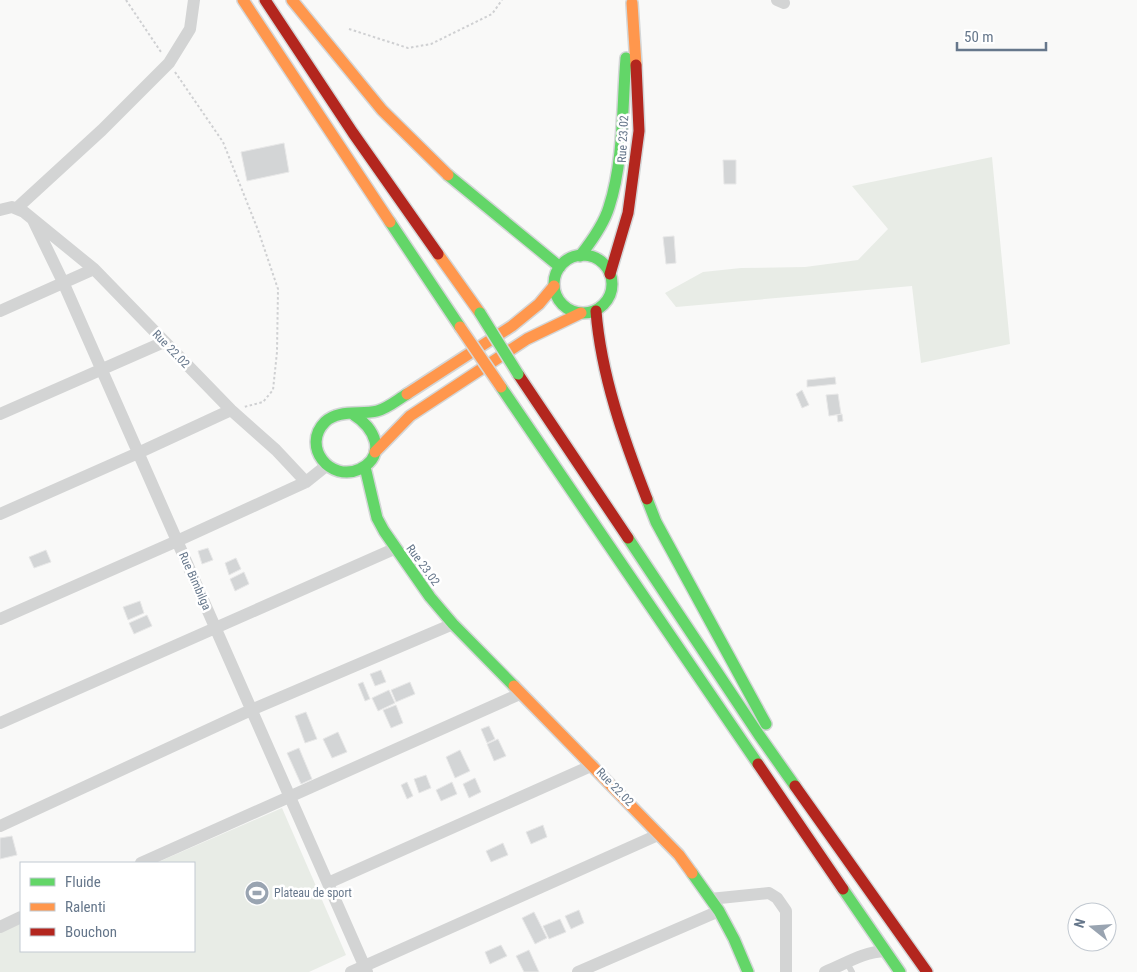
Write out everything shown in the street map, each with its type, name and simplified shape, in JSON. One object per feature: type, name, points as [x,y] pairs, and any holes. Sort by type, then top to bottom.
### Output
[{"type":"main road","points":[[243,0],[460,327],[900,972]]},
{"type":"main road","points":[[265,0],[354,133],[480,313],[518,374],[759,735],[927,972]]},
{"type":"main road","points":[[292,0],[382,110],[433,162],[516,233],[560,267],[555,276],[556,296],[569,310],[581,313]]},
{"type":"main road","name":"Rue 23.02","points":[[560,267],[566,261],[580,256],[592,241],[609,208],[618,167],[632,1]]},
{"type":"main road","name":"Rue 23.02","points":[[596,311],[609,298],[612,288],[610,274],[628,213],[639,131],[632,1]]},
{"type":"main road","points":[[580,256],[594,258],[603,263],[610,274]]},
{"type":"main road","points":[[354,415],[383,409],[447,369],[515,324],[544,300],[554,286]]},
{"type":"main road","points":[[374,452],[376,443],[370,426],[363,419],[354,415],[335,416],[326,421],[320,429],[317,449],[320,458],[326,466],[348,477],[365,466],[374,452],[410,416],[527,339],[581,313],[596,311],[598,338],[624,440],[656,522],[816,816]]},
{"type":"main road","name":"Rue 23.02","points":[[365,466],[377,518]]},
{"type":"main road","name":"Rue 23.02","points":[[361,495],[377,518],[394,549],[453,624]]},
{"type":"main road","name":"Rue 22.02","points":[[453,624],[679,855],[718,911],[734,939],[748,972]]},
{"type":"street","points":[[8,208],[102,130],[169,63],[190,29],[194,0]]},
{"type":"street","name":"Rue Bimbilga","points":[[8,208],[33,220],[63,282],[366,969]]},
{"type":"street","name":"Rue 22.02","points":[[33,220],[94,270],[231,410],[276,450],[306,482]]},
{"type":"street","points":[[0,310],[94,270]]},
{"type":"street","points":[[0,414],[164,342]]},
{"type":"street","points":[[0,514],[138,454],[231,410]]},
{"type":"street","points":[[0,619],[306,482],[326,466]]},
{"type":"street","points":[[0,723],[394,549]]},
{"type":"street","points":[[0,826],[251,710],[453,624]]},
{"type":"street","points":[[143,862],[522,693]]},
{"type":"street","points":[[328,883],[593,765]]},
{"type":"street","points":[[351,972],[366,969],[660,834]]},
{"type":"street","points":[[710,899],[769,893],[777,898],[786,911],[786,972]]},
{"type":"street","points":[[578,972],[718,911]]},
{"type":"street","points":[[0,927],[20,917]]},
{"type":"street","points":[[825,972],[850,968],[860,956],[872,952],[885,951]]},
{"type":"path","points":[[126,0],[223,142],[258,230],[278,288],[277,352],[273,390],[263,402],[231,410]]},
{"type":"path","points":[[349,29],[408,48],[431,44],[492,14],[502,0]]},
{"type":"shaded area","points":[[992,157],[1010,344],[921,363],[912,286],[676,307],[665,293],[703,272],[741,268],[805,267],[858,260],[888,229],[852,186]]},
{"type":"shaded area","name":"Plateau de sport","points":[[282,808],[346,955],[309,972],[0,972],[0,933],[20,923],[20,952],[195,952],[195,862],[158,862]]},
{"type":"building","points":[[284,143],[289,172],[247,181],[241,152]]},
{"type":"building","points":[[723,160],[736,160],[736,184],[724,184]]},
{"type":"building","points":[[674,236],[676,263],[666,264],[663,237]]},
{"type":"building","points":[[835,377],[836,384],[807,387],[807,380]]},
{"type":"building","points":[[802,390],[809,405],[802,408],[796,394]]},
{"type":"building","points":[[838,394],[841,414],[829,416],[826,395]]},
{"type":"building","points":[[842,414],[843,421],[838,422],[837,415]]},
{"type":"building","points":[[208,548],[213,560],[202,564],[198,551]]},
{"type":"building","points":[[46,550],[51,562],[34,568],[29,557]]},
{"type":"building","points":[[236,558],[241,569],[229,575],[225,563]]},
{"type":"building","points":[[244,572],[249,584],[235,591],[230,579]]},
{"type":"building","points":[[140,601],[144,613],[128,620],[123,607]]},
{"type":"building","points":[[147,615],[152,626],[134,634],[129,623]]},
{"type":"building","points":[[381,670],[386,682],[375,686],[370,674]]},
{"type":"building","points":[[363,682],[370,699],[365,701],[358,684]]},
{"type":"building","points":[[410,682],[415,694],[396,702],[391,690]]},
{"type":"building","points":[[389,690],[395,703],[378,711],[372,698]]},
{"type":"building","points":[[396,705],[403,723],[391,728],[383,710]]},
{"type":"building","points":[[306,712],[317,739],[305,743],[295,716]]},
{"type":"building","points":[[489,726],[495,739],[487,743],[481,729]]},
{"type":"building","points":[[338,732],[347,752],[332,758],[323,739]]},
{"type":"building","points":[[498,739],[506,756],[494,761],[487,744]]},
{"type":"building","points":[[299,748],[312,779],[301,784],[287,753]]},
{"type":"building","points":[[460,750],[470,771],[455,778],[446,757]]},
{"type":"building","points":[[426,775],[431,788],[419,793],[414,779]]},
{"type":"building","points":[[475,778],[481,792],[469,798],[463,784]]},
{"type":"building","points":[[407,782],[413,796],[407,799],[401,785]]},
{"type":"building","points":[[452,782],[457,794],[441,801],[436,790]]},
{"type":"building","points":[[543,825],[547,837],[531,844],[526,832]]},
{"type":"building","points":[[12,836],[17,855],[0,859],[0,838]]},
{"type":"building","points":[[503,843],[508,855],[491,862],[486,851]]},
{"type":"building","points":[[579,910],[584,923],[571,929],[565,916]]},
{"type":"building","points":[[534,912],[547,938],[535,944],[522,918]]},
{"type":"building","points":[[560,919],[566,932],[549,939],[543,926]]},
{"type":"building","points":[[501,945],[507,956],[490,964],[485,952]]},
{"type":"building","points":[[529,950],[539,972],[524,972],[516,956]]},
{"type":"traffic: fast","points":[[580,256],[604,220],[614,189],[622,133],[626,58]]},
{"type":"traffic: fast","points":[[448,175],[560,267]]},
{"type":"traffic: fast","points":[[390,222],[460,327]]},
{"type":"traffic: fast","points":[[583,255],[594,257],[607,268],[612,284],[610,295],[599,308],[583,313],[572,311],[559,300],[554,284],[556,273],[567,260],[583,255]]},
{"type":"traffic: fast","points":[[480,313],[518,374]]},
{"type":"traffic: fast","points":[[501,387],[758,764]]},
{"type":"traffic: fast","points":[[354,415],[361,420],[372,434],[376,449],[369,463],[360,469],[349,472],[338,471],[329,467],[322,460],[318,451],[316,441],[318,431],[325,422],[336,415],[381,410],[407,394]]},
{"type":"traffic: fast","points":[[365,467],[377,518],[384,531],[430,597],[453,624],[514,686]]},
{"type":"traffic: fast","points":[[647,499],[656,522],[766,724]]},
{"type":"traffic: fast","points":[[628,538],[795,786]]},
{"type":"traffic: fast","points":[[692,873],[719,911],[734,939],[748,972]]},
{"type":"traffic: fast","points":[[843,889],[900,972]]},
{"type":"traffic: slow","points":[[243,0],[390,222]]},
{"type":"traffic: slow","points":[[292,0],[382,110],[448,175]]},
{"type":"traffic: slow","points":[[632,3],[636,65]]},
{"type":"traffic: slow","points":[[438,254],[480,313]]},
{"type":"traffic: slow","points":[[407,394],[512,326],[539,304],[554,286]]},
{"type":"traffic: slow","points":[[375,452],[410,416],[527,339],[581,313]]},
{"type":"traffic: slow","points":[[460,327],[501,387]]},
{"type":"traffic: slow","points":[[514,686],[679,855],[692,873]]},
{"type":"traffic: jam","points":[[265,0],[353,133],[438,254]]},
{"type":"traffic: jam","points":[[610,274],[628,213],[639,131],[636,65]]},
{"type":"traffic: jam","points":[[596,311],[608,383],[630,454],[647,499]]},
{"type":"traffic: jam","points":[[518,374],[628,538]]},
{"type":"traffic: jam","points":[[758,764],[843,889]]},
{"type":"traffic: jam","points":[[795,786],[927,972]]},
{"type":"place","name":"Plateau de sport","points":[[257,893]]}]
